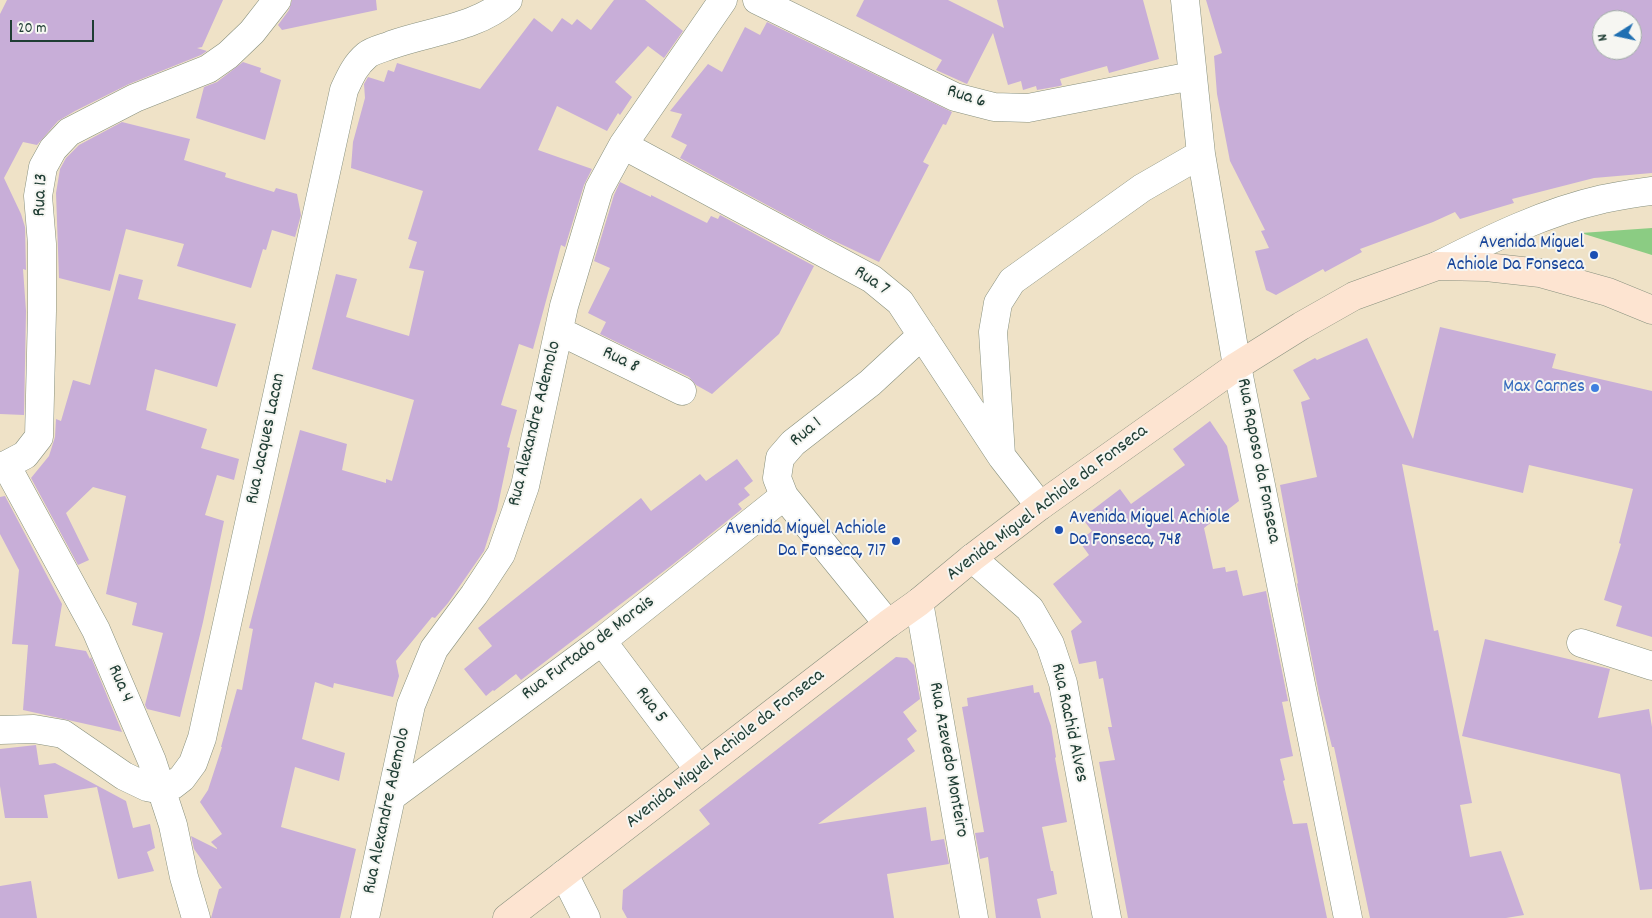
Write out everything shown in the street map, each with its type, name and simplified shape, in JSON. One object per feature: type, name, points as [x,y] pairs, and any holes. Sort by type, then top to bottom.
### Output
[{"type":"street","name":"Rua 13","points":[[3,465],[25,455],[38,437],[42,244],[38,196],[42,167],[53,149],[69,132],[135,98],[208,69],[228,55],[252,32],[277,0]]},
{"type":"street","name":"Rua Jacques Lacan","points":[[162,790],[173,786],[182,778],[193,763],[202,738],[344,90],[352,71],[368,54],[411,38],[478,20],[499,8],[508,0]]},
{"type":"street","name":"Rua Alexandre Ademolo","points":[[366,918],[411,705],[434,649],[474,595],[500,554],[510,528],[525,486],[564,306],[599,189],[623,145],[723,0]]},
{"type":"street","name":"Rua 6","points":[[757,0],[954,97],[994,107],[1028,108],[1192,76]]},
{"type":"street","name":"Rua Raposo da Fonseca","points":[[1185,0],[1201,154],[1238,366],[1348,918]]},
{"type":"street","name":"Rua 7","points":[[623,145],[872,279],[900,302],[1002,456],[1040,506]]},
{"type":"street","points":[[1002,456],[993,332],[998,303],[1012,281],[1142,188],[1201,154]]},
{"type":"street","points":[[1437,266],[1495,236],[1547,216],[1602,199],[1652,191]]},
{"type":"street","name":"Avenida Miguel Achiole da Fonseca","points":[[507,918],[888,624],[920,602],[972,558],[1040,506],[1238,366],[1301,326],[1354,296],[1437,266],[1486,267],[1540,273],[1608,292],[1652,310]]},
{"type":"street","name":"Rua 8","points":[[558,330],[682,391]]},
{"type":"street","name":"Rua 1","points":[[888,624],[784,496],[777,478],[780,458],[793,443],[870,384],[922,335]]},
{"type":"street","name":"Rua 4","points":[[3,465],[96,630],[152,761],[173,824],[184,877],[196,918]]},
{"type":"street","name":"Rua Furtado de Morais","points":[[391,797],[602,641],[784,496]]},
{"type":"street","name":"Rua Rachid Alves","points":[[972,558],[1030,609],[1050,644],[1063,683],[1107,918]]},
{"type":"street","name":"Rua Azevedo Monteiro","points":[[920,602],[974,918]]},
{"type":"street","name":"Rua 5","points":[[602,641],[699,770]]},
{"type":"street","points":[[1581,643],[1652,666]]},
{"type":"street","points":[[0,730],[34,729],[63,734],[124,776],[147,788],[162,790]]},
{"type":"street","points":[[564,874],[586,918]]},
{"type":"green space","points":[[1652,228],[1652,255],[1581,233]]},
{"type":"building","points":[[7,0],[223,0],[202,47],[197,48],[207,51],[129,84],[75,111],[58,121],[37,145],[23,142],[4,178],[25,227],[26,270],[23,269],[26,311],[24,415],[0,414],[0,14]]},
{"type":"building","points":[[292,0],[376,0],[377,10],[282,30],[278,25],[289,10]]},
{"type":"building","points":[[614,0],[645,0],[683,31],[664,58],[648,46],[615,82],[632,97],[620,115],[618,113],[607,131],[557,106],[538,150],[592,169],[584,185],[565,247],[561,245],[533,349],[519,344],[501,405],[517,410],[507,447],[510,448],[497,510],[484,551],[448,603],[435,618],[432,617],[396,661],[399,676],[393,697],[334,683],[333,688],[315,682],[302,739],[345,753],[339,781],[295,767],[281,827],[356,849],[340,918],[211,918],[219,889],[222,888],[194,849],[191,836],[217,849],[211,842],[222,834],[200,802],[208,790],[222,747],[237,689],[242,690],[253,629],[249,628],[300,430],[347,444],[342,470],[386,483],[386,479],[392,481],[414,400],[312,369],[336,274],[357,279],[346,317],[409,336],[424,271],[409,268],[417,242],[408,239],[423,191],[351,168],[353,142],[365,98],[364,84],[368,77],[384,82],[388,70],[394,72],[397,63],[480,89],[534,18],[552,32],[562,18],[572,25],[577,19],[591,30]]},
{"type":"building","points":[[864,0],[948,0],[1004,28],[997,0],[1143,0],[1159,59],[1109,73],[1107,66],[1060,79],[1062,85],[1060,86],[1037,90],[1036,86],[1023,90],[1021,81],[1008,85],[993,33],[967,84],[936,70],[942,60],[856,16]]},
{"type":"building","points":[[1206,0],[1652,0],[1652,173],[1594,178],[1512,199],[1514,203],[1460,219],[1455,212],[1360,249],[1362,252],[1325,272],[1323,269],[1276,295],[1266,290],[1255,251],[1269,248],[1261,231],[1265,230],[1230,161],[1217,94],[1214,56],[1222,53]]},
{"type":"building","points":[[767,22],[952,112],[946,125],[943,124],[923,162],[929,165],[879,262],[828,238],[680,158],[687,145],[671,137],[682,114],[670,111],[708,64],[722,72],[745,27],[760,35]]},
{"type":"building","points":[[243,62],[261,68],[260,72],[281,80],[265,140],[196,118],[204,87],[217,82]]},
{"type":"building","points":[[122,122],[190,139],[184,160],[226,173],[225,177],[274,192],[276,188],[297,194],[301,215],[295,237],[272,230],[266,250],[263,249],[251,288],[177,266],[184,244],[126,229],[110,291],[59,278],[56,193],[60,169],[66,158],[79,145]]},
{"type":"building","points":[[620,182],[707,223],[711,216],[718,219],[720,215],[814,266],[779,334],[712,394],[696,385],[689,377],[600,334],[606,322],[588,313],[610,268],[594,261],[614,195]]},
{"type":"building","points":[[119,274],[143,280],[138,299],[236,324],[217,387],[155,369],[146,410],[207,429],[201,448],[239,459],[234,480],[217,475],[205,515],[224,521],[203,622],[180,717],[147,709],[145,705],[163,633],[132,625],[137,603],[106,594],[126,496],[93,487],[66,513],[89,560],[78,565],[31,478],[49,456],[55,437],[56,419],[61,421],[73,380],[90,385]]},
{"type":"building","points":[[1440,327],[1556,354],[1552,368],[1652,391],[1652,637],[1616,626],[1622,606],[1604,600],[1621,544],[1619,543],[1633,489],[1529,465],[1523,493],[1402,464],[1434,631],[1438,630],[1472,803],[1460,805],[1470,857],[1501,851],[1524,915],[1506,918],[1370,918],[1334,747],[1332,747],[1319,694],[1280,485],[1317,477],[1301,402],[1310,399],[1293,370],[1315,358],[1317,360],[1367,338],[1413,439]]},
{"type":"building","points":[[1210,421],[1227,446],[1239,501],[1204,528],[1213,569],[1225,567],[1226,572],[1237,570],[1243,596],[1266,591],[1288,701],[1282,702],[1293,756],[1280,759],[1285,780],[1283,781],[1293,824],[1307,823],[1327,918],[1128,918],[1099,762],[1115,760],[1108,727],[1112,727],[1103,678],[1099,679],[1096,661],[1079,664],[1071,631],[1082,622],[1053,584],[1089,555],[1079,541],[1092,531],[1082,518],[1120,489],[1131,504],[1185,465],[1173,449]]},
{"type":"building","points":[[737,459],[753,481],[744,488],[750,495],[738,504],[742,509],[521,680],[516,674],[486,696],[464,669],[492,646],[478,628],[641,498],[651,511],[700,474],[706,481]]},
{"type":"building","points":[[5,496],[62,604],[55,646],[86,651],[90,659],[91,657],[122,732],[23,710],[28,645],[12,644],[19,570],[0,534],[0,497]]},
{"type":"building","points":[[1485,639],[1610,669],[1598,718],[1649,709],[1652,727],[1652,889],[1640,890],[1620,774],[1462,736]]},
{"type":"building","points":[[896,657],[907,658],[914,665],[920,699],[903,712],[917,731],[907,739],[915,751],[818,824],[926,807],[931,841],[944,839],[949,864],[887,874],[894,918],[627,918],[622,909],[623,890],[710,824],[699,810]]},
{"type":"building","points":[[1033,685],[1034,693],[1039,692],[1051,726],[1067,822],[1042,827],[1057,894],[1037,899],[1041,918],[996,918],[988,857],[980,859],[975,833],[984,832],[962,707],[968,706],[967,698]]},
{"type":"building","points":[[36,745],[39,765],[55,763],[126,801],[133,828],[150,824],[155,848],[147,852],[154,871],[118,879],[97,787],[44,795],[48,818],[5,818],[0,786],[0,749]]},
{"type":"building","points":[[31,881],[37,918],[0,918],[0,886]]},
{"type":"place","name":"Avenida Miguel Achiole Da Fonseca","points":[[1594,255]]},
{"type":"place","name":"Max Carnes","points":[[1595,388]]},
{"type":"place","name":"Avenida Miguel Achiole Da Fonseca, 748","points":[[1059,530]]},
{"type":"place","name":"Avenida Miguel Achiole Da Fonseca, 717","points":[[896,541]]}]
